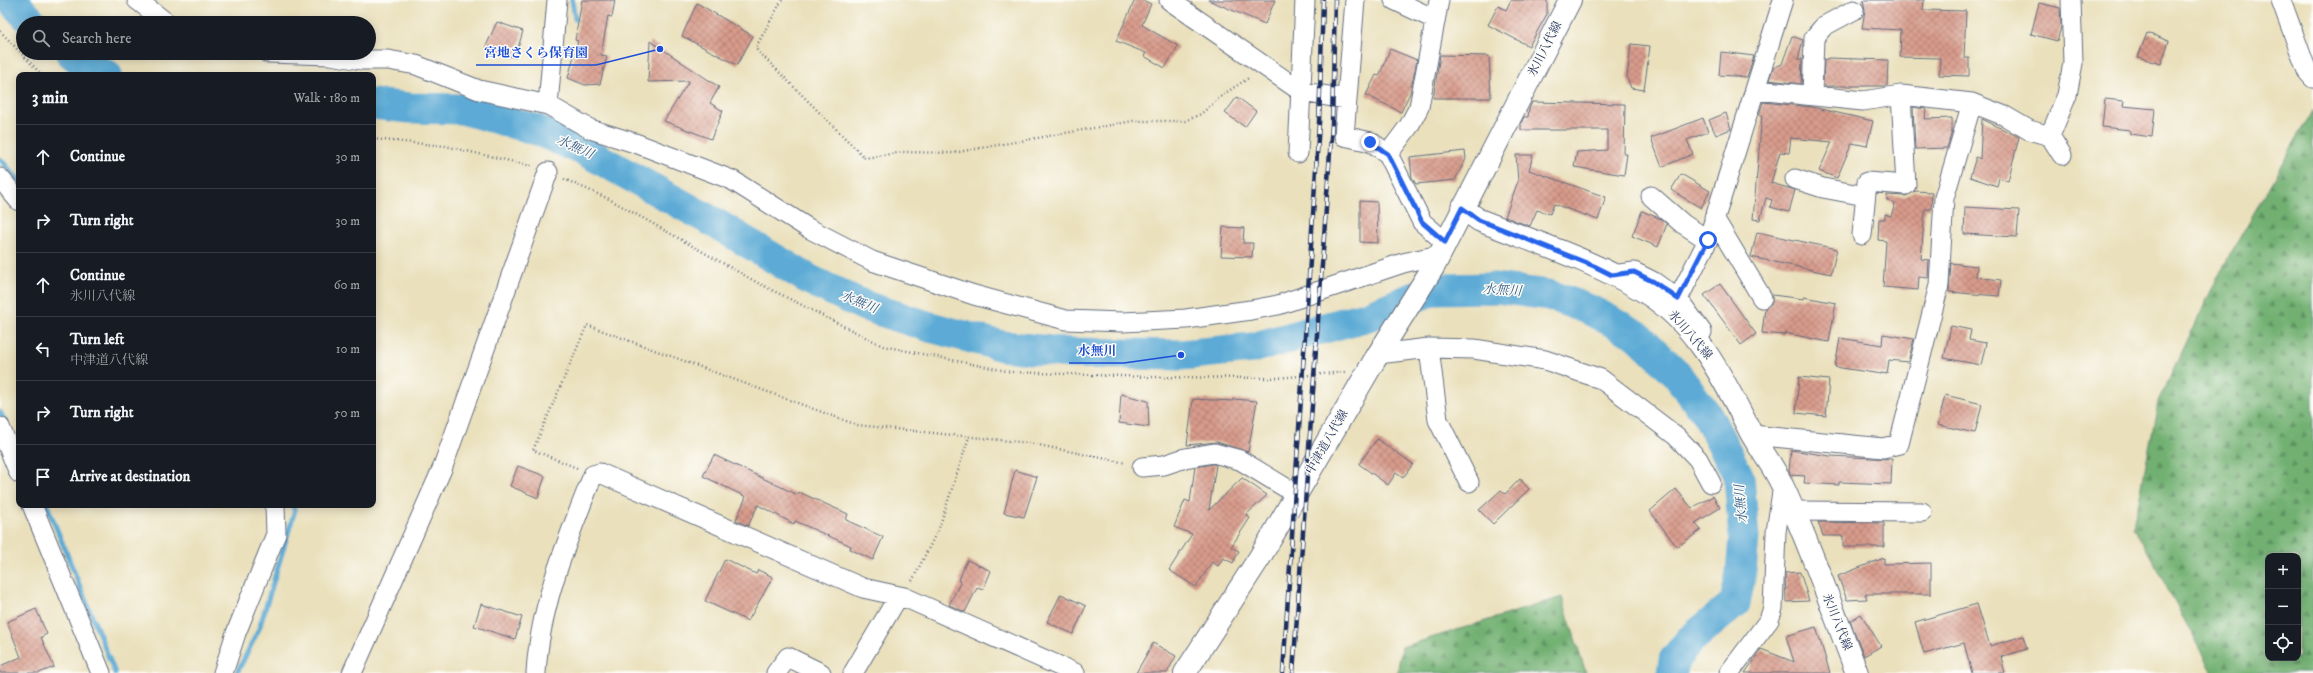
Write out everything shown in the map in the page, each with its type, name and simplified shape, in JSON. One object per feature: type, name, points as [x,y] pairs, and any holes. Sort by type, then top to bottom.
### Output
[{"type":"main road","name":"氷川八代線","points":[[1570,0],[1462,208],[1479,220],[1594,266],[1645,292],[1669,310],[1692,334],[1717,367],[1753,435],[1783,486],[1857,673]]},
{"type":"main road","name":"中津道八代線","points":[[1185,673],[1260,557],[1376,358],[1439,254],[1462,208]]},
{"type":"street","points":[[137,0],[158,16]]},
{"type":"street","points":[[548,104],[557,0]]},
{"type":"street","points":[[1169,0],[1302,92],[1347,99]]},
{"type":"street","points":[[1298,153],[1302,92],[1305,0]]},
{"type":"street","points":[[376,60],[409,63],[478,90],[548,104],[590,129],[638,144],[732,180],[808,228],[872,262],[974,295],[1066,320],[1123,322],[1186,319],[1278,306],[1403,263],[1439,254],[1388,154],[1370,142],[1344,136],[1355,0]]},
{"type":"street","points":[[1394,0],[1434,19]]},
{"type":"street","points":[[1388,154],[1419,107],[1438,0]]},
{"type":"street","points":[[1678,299],[1708,240],[1757,90],[1783,0]]},
{"type":"street","points":[[2050,136],[2067,95],[2073,63],[2071,0]]},
{"type":"street","points":[[2281,0],[2307,72],[2313,78]]},
{"type":"street","points":[[1812,95],[1814,38],[1824,26],[1854,10]]},
{"type":"street","points":[[1757,90],[1863,101],[1901,95],[1972,103],[2006,116],[2029,130],[2050,136],[2062,154]]},
{"type":"street","points":[[1862,235],[1867,182],[1906,185],[1901,95]]},
{"type":"street","points":[[1753,435],[1883,448],[1900,444],[1939,285],[1944,198],[1972,103]]},
{"type":"street","points":[[352,673],[442,469],[548,172]]},
{"type":"street","points":[[0,178],[16,197]]},
{"type":"street","points":[[1795,179],[1824,188],[1865,196]]},
{"type":"street","points":[[1651,196],[1683,224],[1708,240]]},
{"type":"street","points":[[1714,218],[1762,298]]},
{"type":"street","points":[[1612,275],[1634,272],[1654,282],[1678,299],[1703,334],[1717,367]]},
{"type":"street","points":[[1376,358],[1429,348],[1474,350],[1545,360],[1601,379],[1676,436],[1698,459],[1711,483]]},
{"type":"street","points":[[1429,348],[1438,420],[1469,482]]},
{"type":"street","points":[[0,427],[16,466]]},
{"type":"street","points":[[1142,467],[1164,465],[1185,458],[1214,453],[1240,460],[1296,494]]},
{"type":"street","points":[[536,673],[545,613],[556,570],[593,475],[600,473],[863,588],[901,597],[1075,673]]},
{"type":"street","points":[[1729,673],[1769,620],[1773,608],[1776,532],[1783,486]]},
{"type":"street","points":[[33,508],[101,673]]},
{"type":"street","points":[[223,673],[236,633],[276,534],[276,508]]},
{"type":"street","points":[[1793,511],[1922,512]]},
{"type":"street","points":[[853,673],[901,597]]},
{"type":"street","points":[[776,673],[788,656],[821,673]]},
{"type":"path","points":[[782,0],[757,45],[757,50],[865,158],[903,152],[953,153],[1133,122],[1185,121],[1201,114],[1224,94],[1267,67]]},
{"type":"path","points":[[0,31],[16,48]]},
{"type":"path","points":[[28,60],[39,72]]},
{"type":"path","points":[[376,139],[445,146],[524,162],[609,198],[758,283],[883,346],[1011,372],[1149,377],[1277,378],[1343,373],[1376,358]]},
{"type":"path","points":[[593,475],[533,450],[587,325],[857,425],[1029,444],[1142,467]]},
{"type":"path","points":[[901,597],[938,528],[968,437]]},
{"type":"green space","points":[[2313,110],[2313,673],[2213,673],[2134,527],[2158,402],[2220,272]]},
{"type":"green space","points":[[1562,597],[1586,673],[1397,673],[1402,647]]},
{"type":"building","points":[[582,0],[615,0],[612,17],[608,16],[601,55],[607,56],[600,84],[585,85],[568,78],[578,41],[575,40]]},
{"type":"building","points":[[1135,0],[1142,0],[1151,4],[1142,25],[1178,46],[1165,68],[1144,56],[1146,53],[1116,41]]},
{"type":"building","points":[[1208,0],[1275,0],[1265,24]]},
{"type":"building","points":[[1511,0],[1547,0],[1547,14],[1529,46],[1488,25],[1498,6],[1506,10]]},
{"type":"building","points":[[1863,0],[1924,0],[1923,10],[1966,11],[1964,58],[1969,58],[1969,76],[1939,75],[1940,58],[1900,57],[1901,30],[1862,28],[1865,10]]},
{"type":"building","points":[[697,3],[753,36],[737,65],[682,36]]},
{"type":"building","points":[[2039,3],[2060,8],[2061,27],[2057,41],[2031,34]]},
{"type":"building","points":[[497,22],[523,31],[515,58],[486,46]]},
{"type":"building","points":[[2147,33],[2169,41],[2161,64],[2138,57]]},
{"type":"building","points":[[1792,36],[1803,40],[1798,59],[1802,59],[1801,84],[1769,80],[1773,68],[1782,64]]},
{"type":"building","points":[[650,41],[719,87],[710,103],[723,111],[711,139],[664,121],[689,81],[648,82]]},
{"type":"building","points":[[1631,44],[1650,46],[1644,90],[1631,88],[1627,78]]},
{"type":"building","points":[[1390,49],[1417,60],[1410,93],[1401,112],[1366,95],[1376,75],[1379,76]]},
{"type":"building","points":[[1721,52],[1754,56],[1747,77],[1719,75]]},
{"type":"building","points":[[1440,55],[1489,56],[1491,98],[1433,98]]},
{"type":"building","points":[[1829,58],[1888,60],[1887,86],[1823,86],[1824,60]]},
{"type":"building","points":[[1237,97],[1256,111],[1245,127],[1225,113]]},
{"type":"building","points":[[2105,99],[2124,101],[2123,106],[2155,109],[2152,137],[2130,134],[2130,130],[2102,127]]},
{"type":"building","points":[[1532,102],[1625,104],[1624,154],[1627,154],[1624,175],[1574,167],[1577,152],[1607,150],[1607,130],[1521,130],[1521,123],[1524,117],[1528,117]]},
{"type":"building","points":[[1763,102],[1812,107],[1873,121],[1867,146],[1852,143],[1837,178],[1819,171],[1832,142],[1791,138],[1789,153],[1780,152],[1771,183],[1795,190],[1789,212],[1770,207],[1772,200],[1766,198],[1760,220],[1753,219],[1762,115],[1759,115]]},
{"type":"building","points":[[1913,107],[1926,109],[1925,119],[1952,118],[1952,131],[1947,148],[1915,149]]},
{"type":"building","points":[[1726,113],[1731,129],[1716,135],[1709,120]]},
{"type":"building","points":[[1703,118],[1708,132],[1687,140],[1693,154],[1662,167],[1651,138]]},
{"type":"building","points":[[1982,119],[2019,137],[2008,181],[1999,178],[1997,186],[1970,177],[1976,157],[1980,159]]},
{"type":"building","points":[[1465,151],[1466,159],[1455,180],[1416,184],[1412,178],[1410,157]]},
{"type":"building","points":[[1516,155],[1533,155],[1529,170],[1606,197],[1598,220],[1554,204],[1550,214],[1537,210],[1530,226],[1505,217],[1518,181]]},
{"type":"building","points":[[1681,174],[1710,191],[1701,208],[1671,190]]},
{"type":"building","points":[[1915,191],[1932,192],[1931,209],[1925,209],[1921,259],[1929,260],[1928,278],[1919,277],[1918,290],[1883,287],[1886,241],[1878,240],[1879,219],[1885,219],[1885,214],[1891,216],[1895,204],[1887,200],[1887,195],[1906,196]]},
{"type":"building","points":[[1360,201],[1377,202],[1378,243],[1360,242]]},
{"type":"building","points":[[1965,207],[2019,210],[2017,237],[1964,234]]},
{"type":"building","points":[[1642,211],[1661,219],[1667,224],[1658,247],[1632,236]]},
{"type":"building","points":[[1223,227],[1244,228],[1243,243],[1253,243],[1252,257],[1221,256]]},
{"type":"building","points":[[1757,232],[1837,249],[1831,274],[1751,257]]},
{"type":"building","points":[[1951,263],[1977,266],[1976,277],[2001,280],[1999,296],[1949,292]]},
{"type":"building","points":[[1720,284],[1756,334],[1741,345],[1704,295]]},
{"type":"building","points":[[1772,295],[1804,299],[1804,297],[1836,303],[1829,342],[1785,333],[1784,335],[1762,333],[1765,308],[1772,303]]},
{"type":"building","points":[[1951,326],[1971,330],[1969,340],[1986,343],[1981,365],[1944,358]]},
{"type":"building","points":[[1883,334],[1914,339],[1908,362],[1889,360],[1887,374],[1835,367],[1840,338],[1882,345]]},
{"type":"building","points":[[1799,377],[1829,380],[1826,416],[1796,413]]},
{"type":"building","points":[[1121,394],[1148,401],[1149,427],[1119,423]]},
{"type":"building","points":[[1945,395],[1982,404],[1975,433],[1938,425]]},
{"type":"building","points":[[1193,399],[1233,401],[1233,399],[1257,401],[1248,452],[1217,442],[1187,445]]},
{"type":"building","points":[[1377,439],[1413,464],[1403,478],[1396,473],[1388,485],[1359,464]]},
{"type":"building","points":[[1791,450],[1830,456],[1892,459],[1891,484],[1839,482],[1839,485],[1804,483],[1805,476],[1791,475],[1789,471]]},
{"type":"building","points":[[714,455],[798,495],[799,492],[848,514],[846,520],[883,537],[873,560],[850,549],[851,546],[795,521],[794,524],[758,505],[748,526],[736,520],[746,497],[703,476]]},
{"type":"building","points":[[1213,464],[1216,465],[1209,510],[1242,478],[1267,495],[1246,515],[1250,518],[1231,547],[1239,551],[1233,563],[1223,558],[1218,566],[1212,562],[1196,587],[1169,570],[1192,534],[1174,527],[1185,500],[1190,502],[1195,467]]},
{"type":"building","points":[[518,466],[545,476],[538,498],[510,486]]},
{"type":"building","points":[[1015,470],[1037,477],[1024,517],[1004,513]]},
{"type":"building","points":[[1520,479],[1529,489],[1493,524],[1479,510],[1501,490],[1505,494]]},
{"type":"building","points":[[1676,489],[1692,508],[1713,496],[1720,508],[1695,523],[1701,530],[1677,547],[1650,511]]},
{"type":"building","points":[[1818,522],[1884,523],[1884,547],[1843,547],[1843,536],[1823,536]]},
{"type":"building","points":[[1884,558],[1884,564],[1931,563],[1931,594],[1865,594],[1867,599],[1847,600],[1838,576]]},
{"type":"building","points":[[725,559],[756,574],[758,570],[773,577],[748,621],[705,601]]},
{"type":"building","points":[[967,560],[991,571],[983,590],[977,588],[965,612],[949,605],[961,581],[959,580]]},
{"type":"building","points":[[1800,572],[1809,601],[1786,602],[1785,573]]},
{"type":"building","points":[[1061,594],[1086,606],[1073,634],[1047,622]]},
{"type":"building","points":[[481,604],[522,617],[515,639],[474,626]]},
{"type":"building","points":[[1977,604],[1990,646],[2023,636],[2027,649],[2001,657],[2005,673],[1972,673],[1964,643],[1924,654],[1915,622]]},
{"type":"building","points":[[36,609],[47,634],[41,637],[54,667],[39,673],[0,673],[0,666],[21,657],[7,622]]},
{"type":"building","points":[[1861,614],[1881,646],[1864,656],[1850,621]]},
{"type":"building","points":[[1816,627],[1830,673],[1745,673],[1761,649],[1794,662],[1786,636]]},
{"type":"building","points":[[1153,643],[1176,656],[1167,673],[1136,673]]},
{"type":"waterway","name":"水無川","points":[[11,0],[26,16]]},
{"type":"waterway","points":[[572,0],[575,19]]},
{"type":"waterway","name":"水無川","points":[[80,60],[86,65],[101,72]]},
{"type":"waterway","name":"水無川","points":[[376,104],[409,108],[462,109],[537,130],[583,150],[715,223],[810,280],[865,306],[930,327],[1002,346],[1070,353],[1181,355],[1252,348],[1368,316],[1435,289],[1495,288],[1549,295],[1590,310],[1637,335],[1674,371],[1708,416],[1739,477],[1744,537],[1741,573],[1735,603],[1690,640],[1674,660],[1672,673]]},
{"type":"waterway","points":[[537,130],[541,119]]},
{"type":"waterway","points":[[0,159],[16,177]]},
{"type":"waterway","points":[[0,412],[6,423]]},
{"type":"waterway","points":[[14,437],[16,441]]},
{"type":"waterway","points":[[48,508],[115,673]]},
{"type":"waterway","points":[[237,673],[259,629],[295,510],[293,508]]},
{"type":"railway","points":[[1283,673],[1319,123],[1323,0]]},
{"type":"railway","points":[[1293,673],[1332,124],[1335,0]]},
{"type":"place","name":"宮地さくら保育園","points":[[660,49]]},
{"type":"place","name":"水無川","points":[[1181,355]]},
{"type":"route","points":[[1370,142],[1388,154],[1422,222],[1445,242],[1462,208],[1479,220],[1594,266],[1612,275],[1634,272],[1654,282],[1678,299],[1708,240]]}]
